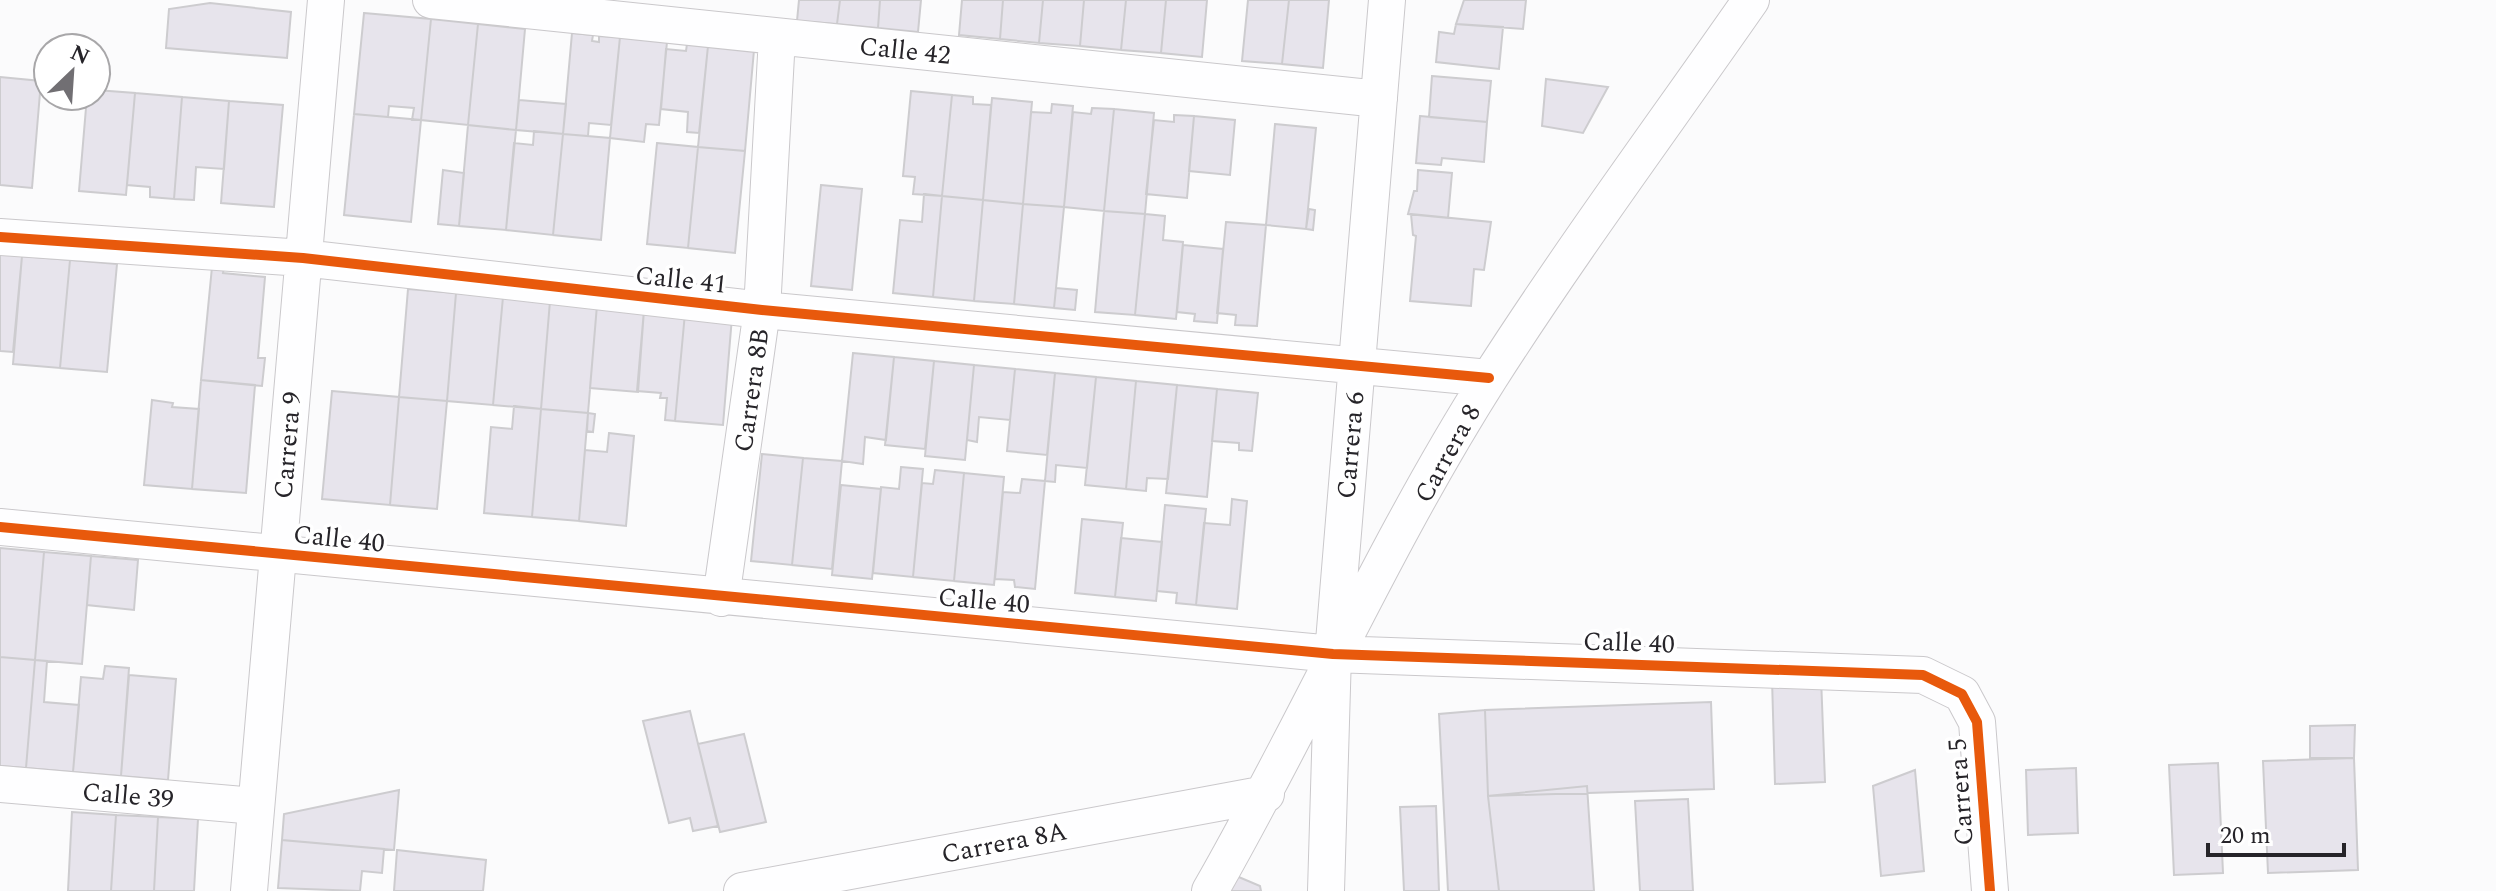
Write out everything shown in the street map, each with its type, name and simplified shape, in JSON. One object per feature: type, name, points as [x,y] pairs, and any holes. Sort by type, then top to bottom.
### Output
[{"type":"street","name":"Carrera 9","points":[[249,891],[326,0]]},
{"type":"street","name":"Calle 42","points":[[431,0],[1379,99]]},
{"type":"street","name":"Carrera 6","points":[[1326,891],[1333,654],[1387,0]]},
{"type":"street","name":"Carrera 8","points":[[1210,891],[1266,794],[1333,654],[1489,378],[1751,0]]},
{"type":"street","name":"Carrera 8B","points":[[721,598],[762,310],[777,37]]},
{"type":"street","name":"Calle 41","points":[[0,237],[303,258],[762,310],[1357,363],[1489,378]]},
{"type":"street","name":"Calle 40","points":[[0,527],[1333,654],[1923,675],[1962,694]]},
{"type":"street","name":"Carrera 5","points":[[1962,694],[1977,722],[1990,891]]},
{"type":"street","name":"Calle 39","points":[[0,784],[256,806]]},
{"type":"street","name":"Carrera 8A","points":[[742,891],[1266,794]]},
{"type":"building","points":[[799,0],[840,0],[837,24],[797,21]]},
{"type":"building","points":[[840,0],[880,0],[878,28],[837,24]]},
{"type":"building","points":[[880,0],[921,0],[918,32],[878,28]]},
{"type":"building","points":[[962,0],[1003,0],[1000,39],[959,35]]},
{"type":"building","points":[[1003,0],[1043,0],[1039,43],[1000,39]]},
{"type":"building","points":[[1043,0],[1084,0],[1080,46],[1039,43]]},
{"type":"building","points":[[1084,0],[1126,0],[1121,50],[1080,46]]},
{"type":"building","points":[[1126,0],[1166,0],[1161,53],[1121,50]]},
{"type":"building","points":[[1166,0],[1207,0],[1202,57],[1161,53]]},
{"type":"building","points":[[1248,0],[1289,0],[1282,64],[1242,61]]},
{"type":"building","points":[[1289,0],[1329,0],[1323,68],[1282,64]]},
{"type":"building","points":[[1464,0],[1526,0],[1523,29],[1456,24]]},
{"type":"building","points":[[210,3],[291,12],[287,58],[166,48],[169,9]]},
{"type":"building","points":[[364,13],[431,19],[421,120],[412,120],[414,108],[389,106],[388,117],[354,114]]},
{"type":"building","points":[[431,19],[478,24],[468,125],[421,120]]},
{"type":"building","points":[[478,24],[525,29],[516,130],[468,125]]},
{"type":"building","points":[[1456,24],[1503,27],[1499,69],[1436,62],[1439,32],[1454,34]]},
{"type":"building","points":[[572,33],[593,35],[592,41],[599,42],[599,36],[620,37],[611,125],[589,123],[588,136],[563,134]]},
{"type":"building","points":[[620,37],[667,42],[659,125],[646,124],[644,142],[610,138]]},
{"type":"building","points":[[687,44],[708,46],[699,133],[687,132],[688,112],[661,109],[666,49],[686,51]]},
{"type":"building","points":[[708,46],[754,50],[745,151],[698,147]]},
{"type":"building","points":[[1432,76],[1491,81],[1487,122],[1429,117]]},
{"type":"building","points":[[0,77],[32,80],[32,112],[38,112],[32,188],[0,185]]},
{"type":"building","points":[[1546,79],[1608,87],[1583,133],[1542,126]]},
{"type":"building","points":[[112,91],[135,93],[126,195],[79,191],[86,112],[112,112]]},
{"type":"building","points":[[911,91],[952,95],[942,196],[913,194],[915,177],[903,176]]},
{"type":"building","points":[[135,93],[182,97],[174,199],[150,197],[150,187],[127,185]]},
{"type":"building","points":[[952,95],[973,97],[973,104],[991,105],[983,200],[942,196]]},
{"type":"building","points":[[182,97],[229,101],[224,169],[196,167],[194,200],[174,199]]},
{"type":"building","points":[[992,98],[1032,102],[1023,204],[983,200]]},
{"type":"building","points":[[519,100],[566,104],[563,134],[516,130]]},
{"type":"building","points":[[229,101],[283,105],[274,207],[221,203]]},
{"type":"building","points":[[1052,104],[1073,106],[1064,207],[1023,204],[1031,112],[1051,113]]},
{"type":"building","points":[[1092,108],[1114,109],[1104,211],[1064,207],[1073,112],[1091,114]]},
{"type":"building","points":[[1114,109],[1154,113],[1145,214],[1104,211]]},
{"type":"building","points":[[354,114],[421,120],[411,222],[344,215]]},
{"type":"building","points":[[1174,115],[1194,116],[1187,198],[1146,194],[1154,120],[1174,122]]},
{"type":"building","points":[[1194,116],[1235,120],[1230,175],[1189,171]]},
{"type":"building","points":[[1420,116],[1487,122],[1484,162],[1442,158],[1441,165],[1416,163]]},
{"type":"building","points":[[1275,124],[1316,128],[1306,229],[1266,225]]},
{"type":"building","points":[[468,125],[516,130],[506,230],[459,226]]},
{"type":"building","points":[[534,131],[563,134],[553,235],[506,230],[514,143],[533,145]]},
{"type":"building","points":[[563,134],[610,138],[601,240],[553,235]]},
{"type":"building","points":[[657,143],[698,147],[688,248],[647,244]]},
{"type":"building","points":[[698,147],[745,151],[735,253],[688,248]]},
{"type":"building","points":[[443,170],[464,173],[459,226],[438,224]]},
{"type":"building","points":[[1418,170],[1452,173],[1448,218],[1408,214],[1414,191],[1417,191]]},
{"type":"building","points":[[821,185],[862,189],[852,290],[811,286]]},
{"type":"building","points":[[924,194],[942,196],[933,297],[893,293],[900,220],[922,222]]},
{"type":"building","points":[[942,196],[983,200],[974,301],[933,297]]},
{"type":"building","points":[[983,200],[1023,204],[1014,304],[974,301]]},
{"type":"building","points":[[1023,204],[1064,207],[1054,308],[1014,304]]},
{"type":"building","points":[[1309,209],[1315,210],[1313,230],[1306,229]]},
{"type":"building","points":[[1104,211],[1145,214],[1135,315],[1095,312]]},
{"type":"building","points":[[1145,214],[1165,216],[1163,240],[1183,242],[1176,319],[1135,315]]},
{"type":"building","points":[[1411,214],[1491,222],[1484,270],[1474,269],[1471,306],[1410,301],[1416,236],[1413,235]]},
{"type":"building","points":[[1226,222],[1266,225],[1257,326],[1235,325],[1236,315],[1217,313]]},
{"type":"building","points":[[1183,245],[1223,249],[1217,323],[1194,321],[1195,314],[1177,312]]},
{"type":"building","points":[[0,254],[22,256],[13,352],[0,351]]},
{"type":"building","points":[[22,256],[70,260],[60,368],[13,364]]},
{"type":"building","points":[[70,260],[117,264],[107,372],[60,368]]},
{"type":"building","points":[[212,267],[224,268],[223,273],[265,277],[258,358],[265,358],[262,386],[201,380]]},
{"type":"building","points":[[1056,288],[1077,290],[1075,310],[1054,308]]},
{"type":"building","points":[[408,289],[456,293],[447,401],[399,397]]},
{"type":"building","points":[[456,293],[503,297],[493,405],[447,401]]},
{"type":"building","points":[[503,297],[550,301],[541,409],[493,405]]},
{"type":"building","points":[[550,301],[597,305],[588,413],[541,409]]},
{"type":"building","points":[[597,305],[644,310],[638,392],[590,388]]},
{"type":"building","points":[[644,310],[685,313],[675,421],[665,420],[667,398],[660,398],[661,393],[637,391]]},
{"type":"building","points":[[685,313],[732,317],[723,425],[675,421]]},
{"type":"building","points":[[853,353],[894,357],[886,440],[865,437],[863,464],[842,461]]},
{"type":"building","points":[[894,357],[934,361],[925,449],[885,445]]},
{"type":"building","points":[[934,361],[974,365],[965,460],[925,456]]},
{"type":"building","points":[[974,365],[1015,369],[1010,420],[979,417],[977,442],[967,440]]},
{"type":"building","points":[[1015,369],[1055,373],[1047,455],[1007,451]]},
{"type":"building","points":[[1055,373],[1096,377],[1087,468],[1056,465],[1055,482],[1045,481]]},
{"type":"building","points":[[1096,377],[1136,381],[1126,489],[1085,485]]},
{"type":"building","points":[[201,380],[255,385],[246,493],[192,489]]},
{"type":"building","points":[[1136,381],[1177,385],[1168,479],[1147,478],[1146,491],[1126,489]]},
{"type":"building","points":[[1177,385],[1217,389],[1207,497],[1166,493]]},
{"type":"building","points":[[1217,389],[1258,393],[1252,451],[1239,450],[1239,443],[1212,441]]},
{"type":"building","points":[[332,391],[399,397],[390,505],[322,499]]},
{"type":"building","points":[[399,397],[447,401],[437,509],[390,505]]},
{"type":"building","points":[[152,400],[173,403],[172,407],[199,409],[192,489],[144,485]]},
{"type":"building","points":[[514,406],[541,409],[532,517],[484,513],[491,427],[512,429]]},
{"type":"building","points":[[541,409],[588,413],[579,521],[532,517]]},
{"type":"building","points":[[588,413],[595,414],[593,432],[587,431]]},
{"type":"building","points":[[609,433],[634,436],[626,526],[579,521],[585,450],[607,452]]},
{"type":"building","points":[[762,454],[803,458],[792,565],[751,561]]},
{"type":"building","points":[[803,458],[842,461],[832,569],[792,565]]},
{"type":"building","points":[[901,467],[923,469],[913,577],[873,573],[881,487],[899,489]]},
{"type":"building","points":[[935,470],[964,473],[954,581],[913,577],[922,483],[933,484]]},
{"type":"building","points":[[964,473],[1004,477],[994,585],[954,581]]},
{"type":"building","points":[[1022,479],[1045,481],[1035,589],[1015,587],[1014,580],[995,579],[1003,492],[1020,493]]},
{"type":"building","points":[[841,485],[881,489],[872,579],[832,575]]},
{"type":"building","points":[[1232,499],[1247,501],[1237,609],[1196,605],[1204,523],[1230,525]]},
{"type":"building","points":[[1165,505],[1206,509],[1196,605],[1176,603],[1177,593],[1157,591]]},
{"type":"building","points":[[1082,519],[1123,523],[1115,597],[1075,593]]},
{"type":"building","points":[[1121,538],[1162,542],[1156,601],[1115,597]]},
{"type":"building","points":[[0,548],[44,552],[35,660],[0,657]]},
{"type":"building","points":[[44,552],[91,556],[82,664],[35,660]]},
{"type":"building","points":[[91,556],[138,560],[134,610],[87,605]]},
{"type":"building","points":[[0,657],[35,660],[26,768],[0,766]]},
{"type":"building","points":[[35,660],[47,661],[44,702],[79,705],[73,772],[26,768]]},
{"type":"building","points":[[105,666],[129,668],[121,776],[73,772],[81,677],[103,679]]},
{"type":"building","points":[[129,675],[176,679],[168,780],[121,776]]},
{"type":"building","points":[[1821,677],[1825,782],[1775,784],[1772,679]]},
{"type":"building","points":[[1711,702],[1714,789],[1488,796],[1485,710]]},
{"type":"building","points":[[1485,710],[1488,796],[1499,891],[1448,891],[1439,714]]},
{"type":"building","points":[[690,711],[718,826],[693,831],[690,818],[669,823],[643,721]]},
{"type":"building","points":[[2355,725],[2354,758],[2310,758],[2310,726]]},
{"type":"building","points":[[744,734],[766,822],[720,832],[698,744]]},
{"type":"building","points":[[2354,758],[2358,870],[2268,873],[2263,761]]},
{"type":"building","points":[[2218,763],[2223,873],[2174,875],[2169,765]]},
{"type":"building","points":[[2076,768],[2078,833],[2028,835],[2026,770]]},
{"type":"building","points":[[1915,770],[1924,871],[1881,876],[1873,786]]},
{"type":"building","points":[[1587,786],[1594,891],[1499,891],[1488,796]]},
{"type":"building","points":[[399,790],[394,850],[282,840],[284,814]]},
{"type":"building","points":[[1688,799],[1693,891],[1640,891],[1635,801]]},
{"type":"building","points":[[1436,806],[1439,891],[1404,891],[1400,807]]},
{"type":"building","points":[[72,812],[116,815],[111,891],[68,891]]},
{"type":"building","points":[[116,815],[158,817],[154,891],[111,891]]},
{"type":"building","points":[[158,817],[198,819],[194,891],[154,891]]},
{"type":"building","points":[[282,840],[384,849],[382,873],[362,871],[360,891],[278,888]]},
{"type":"building","points":[[397,850],[486,860],[483,891],[394,891]]},
{"type":"building","points":[[1234,875],[1260,886],[1261,891],[1227,891]]},
{"type":"cycle path","points":[[0,237],[303,258],[762,310],[1489,378]]},
{"type":"cycle path","points":[[0,527],[1333,654],[1923,675],[1962,694],[1977,722],[1990,891]]}]
